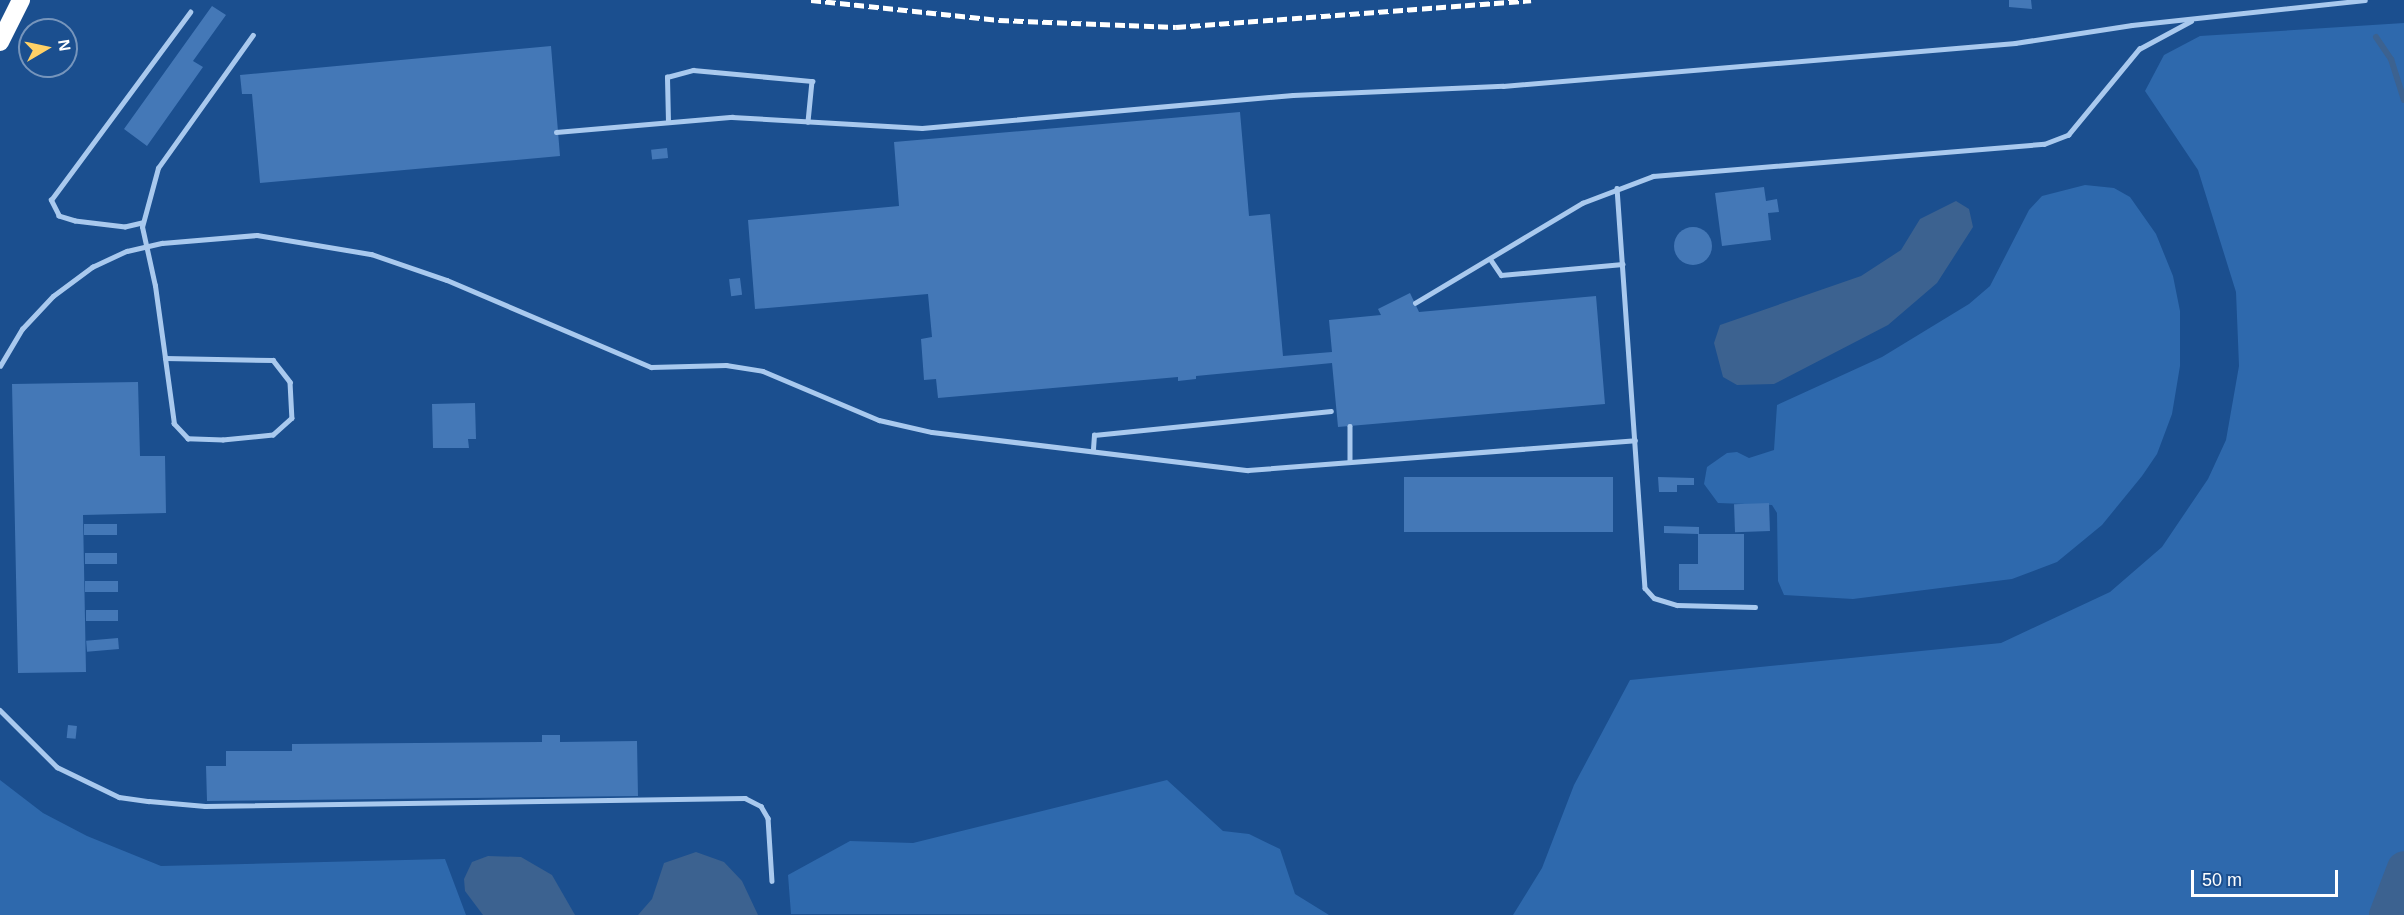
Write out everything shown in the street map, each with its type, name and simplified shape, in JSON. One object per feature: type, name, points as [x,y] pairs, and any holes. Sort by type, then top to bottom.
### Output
[{"type":"highway","points":[[0,16],[10,0]]},
{"type":"highway","points":[[0,42],[21,0]]},
{"type":"lane","points":[[556,132],[732,117],[922,128],[1293,95],[1481,88],[2015,43],[2365,0]]},
{"type":"lane","points":[[142,223],[125,227],[75,221],[60,216],[51,200],[190,12]]},
{"type":"lane","points":[[1415,303],[1491,260],[1582,203],[1617,188],[1683,171],[2044,144],[2068,135],[2082,121],[2139,49],[2196,19]]},
{"type":"lane","points":[[165,358],[273,360],[290,382],[292,418],[273,435],[188,439],[174,424],[155,286],[144,247],[142,223],[158,168],[253,35]]},
{"type":"lane","points":[[668,122],[667,77],[693,70],[812,81],[808,122]]},
{"type":"lane","points":[[1617,188],[1645,588],[1654,598],[1677,605],[1755,607]]},
{"type":"lane","points":[[0,366],[22,329],[53,296],[92,267],[144,247],[257,235],[371,254],[447,280],[651,367],[745,367],[879,420],[933,432],[1093,449],[1248,470],[1635,440]]},
{"type":"lane","points":[[1491,260],[1501,275],[1623,264]]},
{"type":"lane","points":[[1093,449],[1094,435],[1331,411]]},
{"type":"lane","points":[[1350,426],[1350,462]]},
{"type":"lane","points":[[0,710],[57,767],[120,797],[148,801],[205,806],[745,798],[761,806],[768,818],[772,881]]},
{"type":"shaded area","points":[[2404,23],[2404,915],[1513,915],[1542,868],[1574,785],[1630,680],[2001,643],[2110,592],[2162,547],[2208,479],[2226,440],[2239,366],[2236,292],[2198,170],[2145,91],[2164,55],[2200,36]]},
{"type":"shaded area","points":[[2085,185],[2114,188],[2130,197],[2156,234],[2173,276],[2180,311],[2180,366],[2172,414],[2157,454],[2142,476],[2102,525],[2057,562],[2012,579],[1853,599],[1784,595],[1778,581],[1777,513],[1772,505],[1718,503],[1704,484],[1707,467],[1727,453],[1737,452],[1749,458],[1774,450],[1777,405],[1882,357],[1969,304],[1990,286],[2029,210],[2042,196]]},
{"type":"shaded area","points":[[1956,201],[1969,209],[1973,227],[1937,283],[1888,325],[1774,384],[1737,385],[1723,377],[1714,343],[1720,325],[1861,276],[1901,250],[1920,219]]},
{"type":"shaded area","points":[[0,780],[43,813],[87,836],[161,866],[445,859],[466,915],[0,915]]},
{"type":"shaded area","points":[[1167,780],[1223,831],[1249,834],[1280,849],[1295,894],[1329,915],[791,914],[788,875],[850,841],[913,843]]},
{"type":"shaded area","points":[[696,852],[724,862],[742,881],[758,915],[638,915],[652,899],[664,863]]},
{"type":"shaded area","points":[[488,856],[521,857],[552,875],[575,915],[483,915],[465,891],[464,879],[472,862]]},
{"type":"building","points":[[2009,0],[2031,0],[2032,9],[2009,7]]},
{"type":"building","points":[[212,6],[226,15],[193,61],[203,67],[147,146],[124,129]]},
{"type":"building","points":[[551,46],[560,156],[260,183],[252,94],[242,94],[240,75]]},
{"type":"building","points":[[1240,112],[1249,216],[1270,214],[1283,356],[1332,352],[1329,320],[1381,315],[1378,309],[1410,293],[1419,312],[1596,296],[1605,404],[1338,427],[1332,363],[1196,376],[1196,379],[1178,381],[1178,377],[938,398],[936,379],[924,380],[921,339],[932,337],[928,294],[755,309],[748,220],[899,206],[894,142]]},
{"type":"building","points":[[667,148],[668,158],[652,160],[651,150]]},
{"type":"building","points":[[1764,187],[1766,201],[1777,199],[1779,212],[1768,213],[1771,240],[1722,246],[1715,193]]},
{"type":"building","points":[[1693,227],[1700,228],[1706,233],[1711,239],[1711,253],[1706,259],[1700,264],[1693,265],[1686,264],[1680,259],[1675,253],[1674,246],[1675,239],[1680,233],[1686,228]]},
{"type":"building","points":[[740,278],[742,295],[731,296],[729,279]]},
{"type":"building","points":[[138,382],[140,456],[165,456],[166,513],[83,515],[86,672],[18,673],[12,384]]},
{"type":"building","points":[[475,403],[476,439],[468,439],[469,448],[433,448],[432,404]]},
{"type":"building","points":[[1404,477],[1613,477],[1613,532],[1404,532]]},
{"type":"building","points":[[1658,477],[1694,478],[1694,485],[1677,485],[1677,492],[1659,492]]},
{"type":"building","points":[[1769,503],[1770,531],[1735,532],[1734,504]]},
{"type":"building","points":[[84,524],[117,524],[117,535],[84,535]]},
{"type":"building","points":[[1664,526],[1699,527],[1699,534],[1744,534],[1744,590],[1679,590],[1679,564],[1698,564],[1698,534],[1664,533]]},
{"type":"building","points":[[85,553],[117,553],[117,564],[85,564]]},
{"type":"building","points":[[85,581],[118,581],[118,592],[85,592]]},
{"type":"building","points":[[86,610],[118,610],[118,621],[86,621]]},
{"type":"building","points":[[118,638],[119,649],[87,652],[86,641]]},
{"type":"building","points":[[68,725],[77,726],[76,739],[67,738]]},
{"type":"building","points":[[542,735],[560,735],[560,742],[637,741],[638,796],[207,801],[206,766],[226,766],[226,751],[292,751],[292,744],[542,742]]},
{"type":"waterway","points":[[2376,37],[2391,59],[2404,100]]},
{"type":"waterway","points":[[2386,915],[2404,868]]},
{"type":"railway","points":[[811,0],[999,20],[1176,27],[1531,0]]}]
